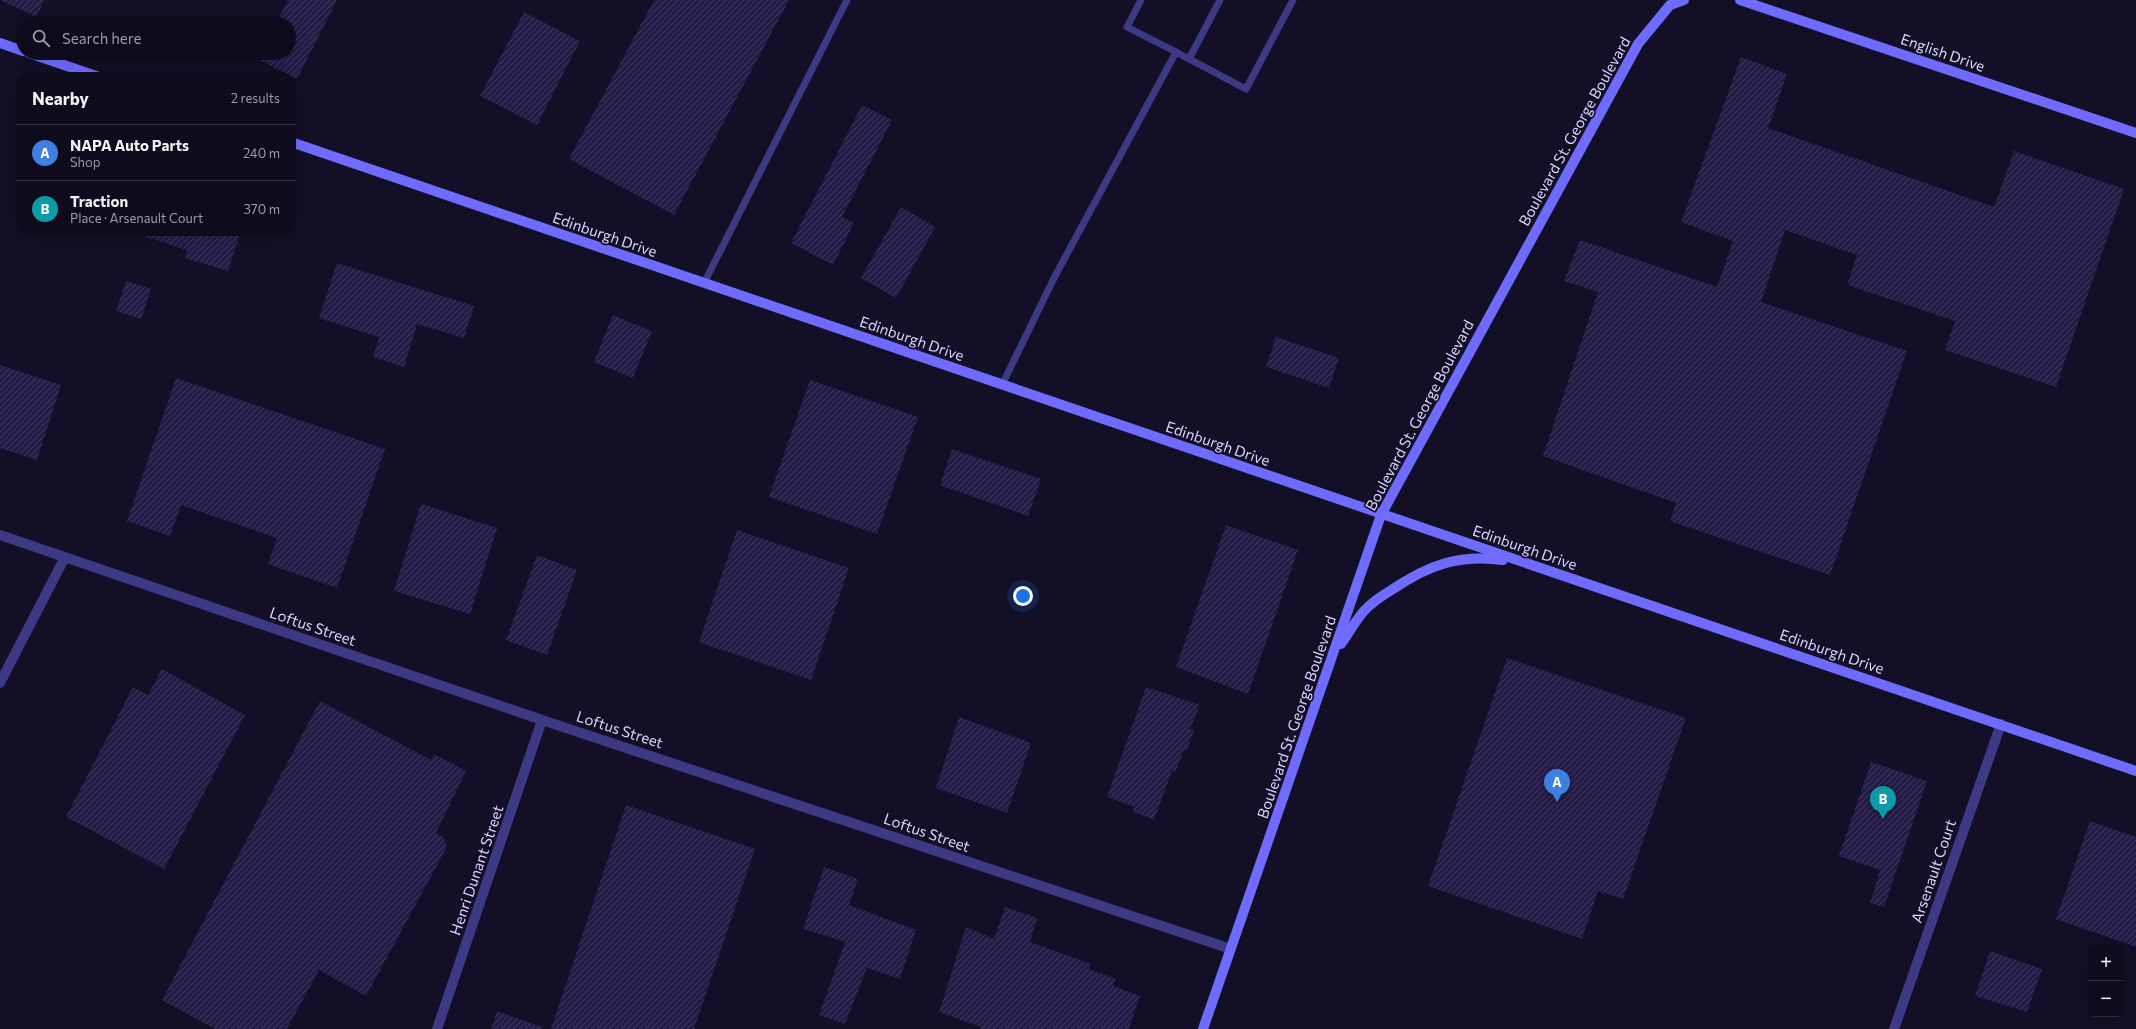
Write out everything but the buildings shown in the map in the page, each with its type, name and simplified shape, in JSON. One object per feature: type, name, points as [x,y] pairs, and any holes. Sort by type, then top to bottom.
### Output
[{"type":"street","name":"Boulevard St. George Boulevard","points":[[1203,1029],[1381,515],[1638,44],[1670,5],[1684,0]]},
{"type":"street","name":"English Drive","points":[[1740,0],[2136,133]]},
{"type":"street","points":[[0,43],[16,49]]},
{"type":"street","points":[[49,60],[84,72]]},
{"type":"street","name":"Edinburgh Drive","points":[[296,144],[1381,515],[2136,771]]},
{"type":"street","name":"Loftus Street","points":[[0,535],[542,720],[1231,949]]},
{"type":"street","points":[[1333,656],[1364,611],[1390,590],[1430,566],[1451,561],[1481,557],[1527,564]]},
{"type":"street","points":[[0,683],[65,558]]},
{"type":"street","name":"Henri Dunant Street","points":[[437,1029],[542,720]]},
{"type":"street","name":"Arsenault Court","points":[[1894,1029],[2001,724]]},
{"type":"lane","points":[[704,283],[847,0]]},
{"type":"lane","points":[[1141,0],[1127,27],[1246,89],[1293,0]]},
{"type":"lane","points":[[1189,59],[1220,0]]},
{"type":"lane","points":[[1002,385],[1054,278],[1176,52]]},
{"type":"place","name":"NAPA Auto Parts","points":[[1557,802]]},
{"type":"place","name":"Traction","points":[[1883,819]]}]
